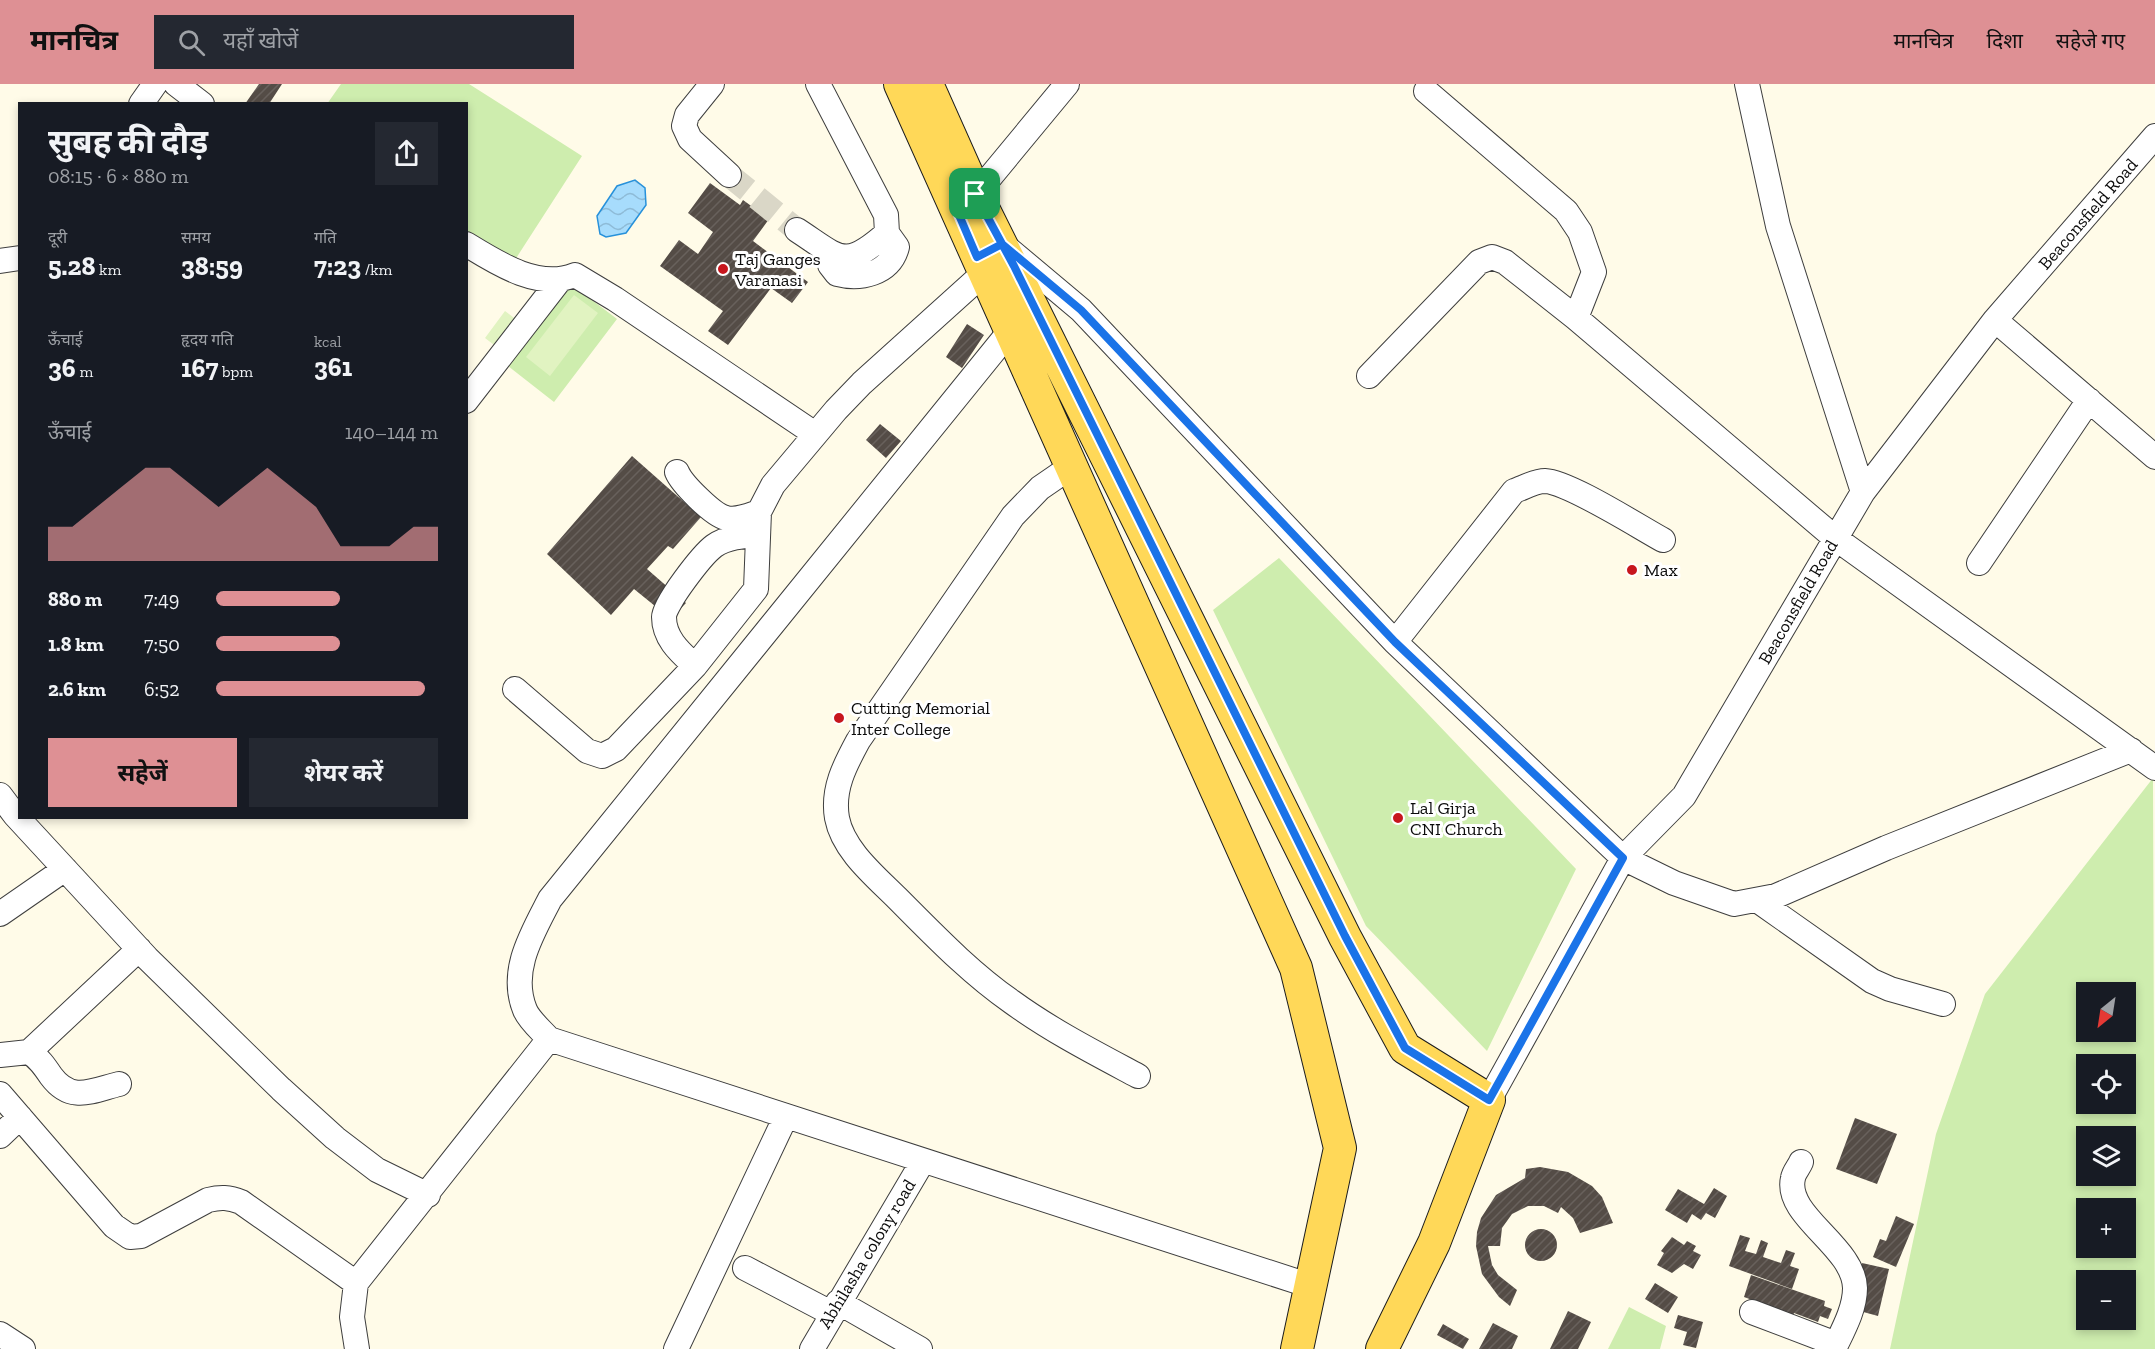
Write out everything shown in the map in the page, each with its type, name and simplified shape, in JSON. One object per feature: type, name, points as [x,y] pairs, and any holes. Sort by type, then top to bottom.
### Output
[{"type":"main road","points":[[900,84],[967,205]]},
{"type":"main road","points":[[927,84],[967,205],[988,258],[1010,331],[1296,968],[1340,1148],[1297,1349]]},
{"type":"main road","points":[[988,258],[1052,345],[1345,936],[1405,1048],[1489,1100],[1434,1243],[1383,1349]]},
{"type":"street","points":[[142,102],[155,84]]},
{"type":"street","points":[[176,84],[199,102]]},
{"type":"street","points":[[712,84],[687,115],[684,126],[690,139],[729,175]]},
{"type":"street","points":[[796,230],[838,257],[854,257],[866,252],[887,233],[886,215],[818,84]]},
{"type":"street","points":[[967,205],[1067,84]]},
{"type":"street","points":[[1747,84],[1779,226],[1863,492]]},
{"type":"street","points":[[1426,91],[1566,211],[1580,232],[1594,272],[1576,318]]},
{"type":"street","name":"Beaconsfield Road","points":[[1489,1100],[1623,858],[1684,796],[1863,492],[1995,320],[2151,149]]},
{"type":"street","points":[[468,245],[502,267],[560,281]]},
{"type":"street","points":[[1369,376],[1479,262],[1492,257],[1505,262],[1576,318],[1835,538],[2155,768]]},
{"type":"street","points":[[0,261],[18,258]]},
{"type":"street","points":[[515,689],[587,751],[602,756],[616,749],[695,666],[756,589],[759,524],[773,485],[862,383],[988,258],[1081,310],[1395,642],[1623,858],[1674,883],[1734,904],[1776,896],[1886,848],[2131,750]]},
{"type":"street","points":[[468,398],[560,281],[575,275],[615,299],[815,435]]},
{"type":"street","points":[[1995,320],[2155,457]]},
{"type":"street","points":[[1010,331],[550,899],[527,943],[518,980],[526,1012],[549,1039],[1311,1286]]},
{"type":"street","points":[[1979,563],[2089,400]]},
{"type":"street","points":[[1072,466],[1040,488],[1013,516],[858,741],[843,769],[836,795],[837,819],[846,839],[868,870],[954,955],[1018,1007],[1061,1035],[1138,1076]]},
{"type":"street","points":[[677,472],[680,481],[714,512],[726,519],[740,518],[759,524]]},
{"type":"street","points":[[1395,642],[1514,491],[1546,481],[1580,494],[1663,540]]},
{"type":"street","points":[[695,666],[675,646],[667,634],[664,615],[684,579],[714,546],[759,524]]},
{"type":"street","points":[[0,795],[18,818]]},
{"type":"street","points":[[19,819],[139,949],[280,1089],[335,1138],[377,1170],[428,1195]]},
{"type":"street","points":[[0,914],[65,870]]},
{"type":"street","points":[[1757,900],[1872,981],[1890,989],[1943,1004]]},
{"type":"street","points":[[0,1055],[29,1052],[139,949]]},
{"type":"street","points":[[357,1349],[352,1317],[356,1283],[428,1195],[549,1039]]},
{"type":"street","points":[[29,1052],[41,1061],[67,1092],[80,1093],[119,1084]]},
{"type":"street","points":[[0,1094],[125,1235],[141,1236],[208,1200],[219,1197],[231,1198],[241,1202],[356,1283]]},
{"type":"street","points":[[676,1349],[786,1116]]},
{"type":"street","points":[[0,1136],[20,1118]]},
{"type":"street","name":"Abhilasha colony road","points":[[812,1349],[923,1161]]},
{"type":"street","points":[[1752,1312],[1835,1347],[1850,1315],[1855,1288],[1851,1268],[1800,1206],[1793,1188],[1793,1178],[1802,1162]]},
{"type":"street","points":[[746,1268],[920,1349]]},
{"type":"street","points":[[0,1334],[23,1349]]},
{"type":"green space","points":[[341,84],[469,84],[582,156],[513,263],[468,232],[468,102],[328,102]]},
{"type":"green space","points":[[571,284],[617,319],[554,402],[508,366]]},
{"type":"green space","points":[[574,295],[598,313],[550,376],[526,357]]},
{"type":"green space","points":[[505,311],[518,321],[498,348],[485,338]]},
{"type":"green space","points":[[1279,558],[1576,869],[1487,1051],[1366,926],[1213,610]]},
{"type":"green space","points":[[2153,778],[2155,1349],[1890,1349],[1936,1134],[1985,994]]},
{"type":"green space","points":[[1629,1307],[1666,1326],[1660,1349],[1608,1349]]},
{"type":"water","points":[[635,180],[645,188],[646,205],[626,233],[606,237],[600,234],[597,216],[617,186]]},
{"type":"building","points":[[259,84],[282,84],[270,102],[246,102]]},
{"type":"building","points":[[710,183],[740,205],[743,200],[769,219],[753,241],[808,282],[792,303],[771,288],[728,345],[708,331],[723,311],[660,266],[679,240],[698,254],[713,232],[688,213]]},
{"type":"building","points":[[967,324],[984,335],[962,368],[946,357]]},
{"type":"building","points":[[880,424],[901,441],[886,458],[866,440]]},
{"type":"building","points":[[632,456],[701,517],[673,549],[668,546],[647,569],[686,603],[671,619],[634,589],[611,615],[547,554]]},
{"type":"building","points":[[1855,1118],[1897,1134],[1877,1184],[1836,1169]]},
{"type":"building","points":[[1540,1167],[1568,1172],[1592,1186],[1602,1197],[1613,1223],[1580,1233],[1573,1218],[1561,1207],[1558,1213],[1544,1206],[1528,1206],[1512,1214],[1502,1228],[1500,1246],[1488,1246],[1492,1265],[1498,1275],[1517,1290],[1510,1306],[1499,1297],[1482,1274],[1476,1246],[1477,1232],[1481,1218],[1496,1195],[1525,1178],[1526,1169]]},
{"type":"building","points":[[1714,1188],[1727,1196],[1715,1218],[1706,1213],[1701,1220],[1692,1214],[1687,1223],[1665,1210],[1678,1189],[1704,1204]]},
{"type":"building","points":[[1896,1216],[1914,1224],[1896,1267],[1873,1257],[1880,1239],[1886,1241]]},
{"type":"building","points":[[1541,1229],[1552,1234],[1557,1245],[1552,1256],[1541,1261],[1530,1256],[1525,1245],[1530,1234]]},
{"type":"building","points":[[1740,1235],[1750,1238],[1745,1251],[1756,1254],[1761,1240],[1768,1243],[1763,1257],[1781,1263],[1786,1250],[1795,1253],[1790,1266],[1799,1269],[1792,1289],[1729,1266]]},
{"type":"building","points":[[1672,1237],[1684,1245],[1687,1241],[1696,1246],[1693,1251],[1701,1255],[1693,1269],[1684,1264],[1672,1273],[1657,1265],[1664,1253],[1661,1251]]},
{"type":"building","points":[[1862,1263],[1889,1269],[1878,1316],[1856,1310]]},
{"type":"building","points":[[1751,1275],[1825,1301],[1824,1306],[1832,1309],[1828,1319],[1820,1316],[1818,1322],[1794,1313],[1790,1325],[1755,1301],[1744,1297]]},
{"type":"building","points":[[1655,1283],[1678,1297],[1668,1313],[1645,1299]]},
{"type":"building","points":[[1568,1311],[1591,1322],[1578,1349],[1550,1349]]},
{"type":"building","points":[[1678,1315],[1703,1322],[1696,1348],[1683,1345],[1687,1332],[1674,1328]]},
{"type":"building","points":[[1493,1323],[1518,1336],[1512,1349],[1479,1349]]},
{"type":"building","points":[[1443,1324],[1469,1339],[1463,1349],[1437,1335]]},
{"type":"tunnel","points":[[729,175],[797,230]]},
{"type":"place","name":"Taj Ganges Varanasi","points":[[723,269]]},
{"type":"place","name":"Max","points":[[1632,570]]},
{"type":"place","name":"Cutting Memorial Inter College","points":[[839,718]]},
{"type":"place","name":"Lal Girja CNI Church","points":[[1398,818]]},
{"type":"route","points":[[975,194],[959,215],[977,257],[1002,244],[1081,310],[1395,642],[1623,858],[1489,1100],[1405,1048],[1345,936],[1014,266],[1002,244],[975,194]]}]
